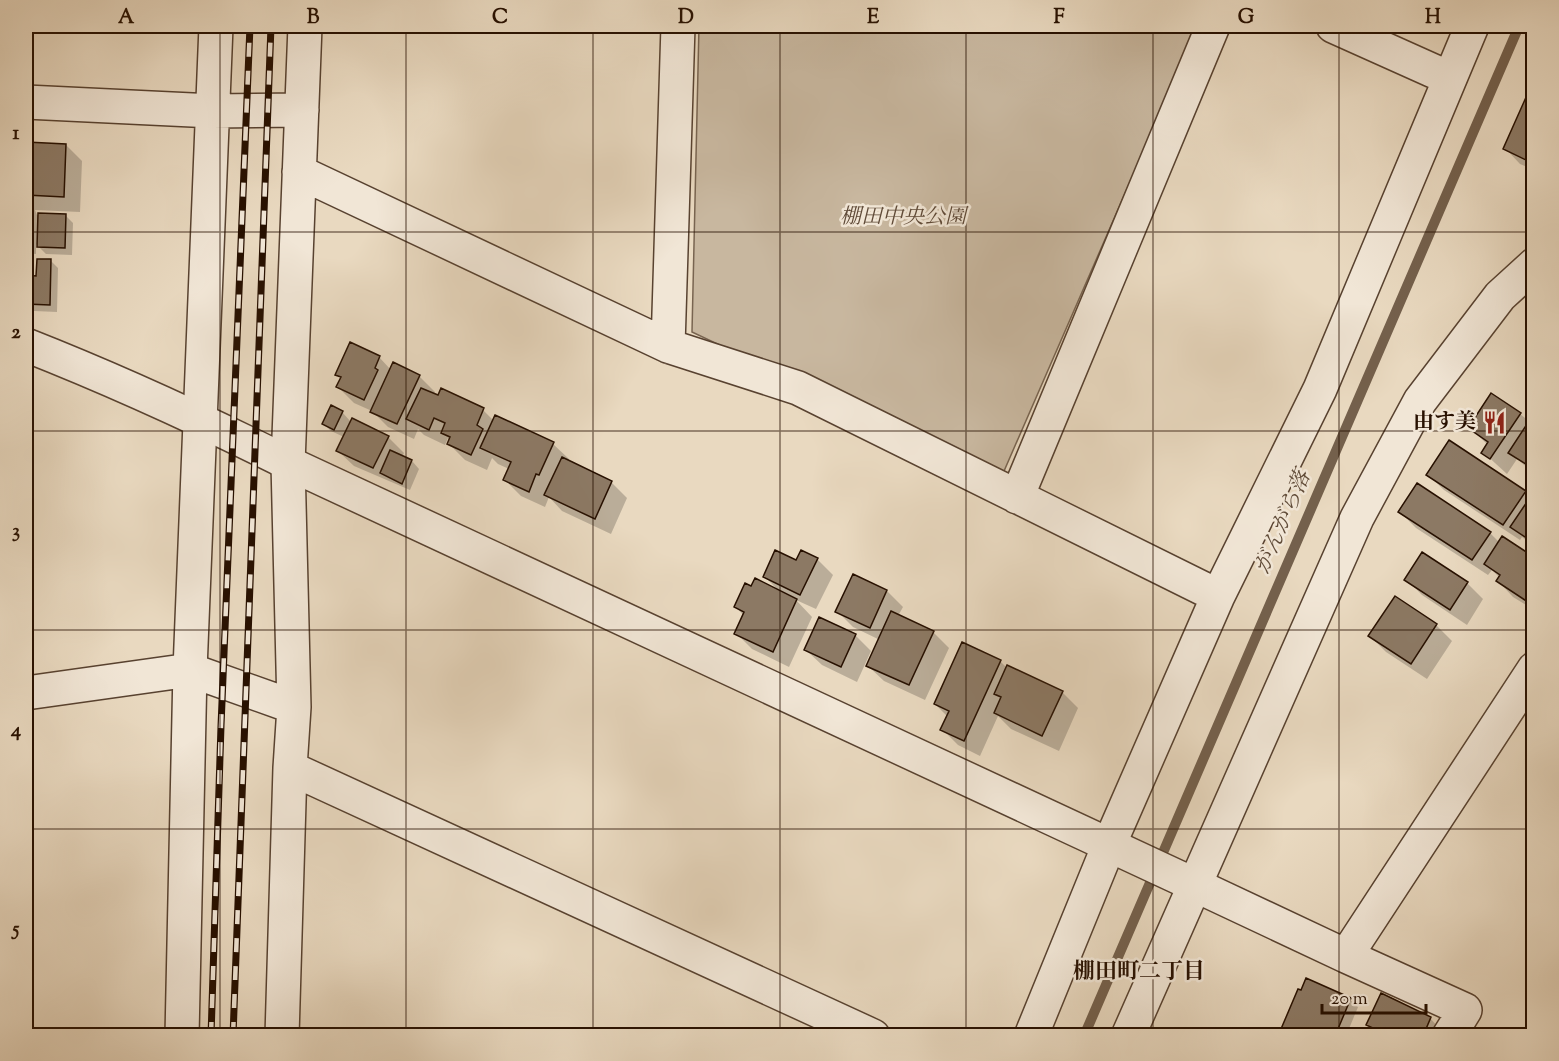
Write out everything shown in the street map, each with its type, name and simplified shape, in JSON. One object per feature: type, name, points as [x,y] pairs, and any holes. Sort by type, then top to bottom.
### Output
[{"type":"street","points":[[182,1035],[190,670],[216,26]]},
{"type":"street","points":[[282,1035],[294,707],[288,463],[305,26]]},
{"type":"street","points":[[668,346],[678,26]]},
{"type":"street","points":[[1017,497],[1213,26]]},
{"type":"street","points":[[1333,26],[1449,78]]},
{"type":"street","points":[[1031,1035],[1109,845],[1218,596],[1320,390],[1472,26]]},
{"type":"street","points":[[26,102],[213,111],[302,110]]},
{"type":"street","points":[[299,172],[668,346],[798,388],[1218,596]]},
{"type":"street","points":[[1128,1035],[1357,518],[1420,401],[1500,296],[1533,265]]},
{"type":"street","points":[[26,345],[201,419],[288,463],[1465,1011],[1449,1035]]},
{"type":"street","points":[[1346,956],[1533,669]]},
{"type":"street","points":[[26,693],[190,670],[294,707]]},
{"type":"street","points":[[290,768],[873,1035]]},
{"type":"green space","name":"棚田中央公園","points":[[699,26],[1198,26],[1001,478],[692,332]]},
{"type":"building","points":[[1527,95],[1534,97],[1534,144],[1526,160],[1503,149]]},
{"type":"building","points":[[26,142],[66,144],[64,197],[26,195]]},
{"type":"building","points":[[26,204],[30,204],[29,247],[26,246]]},
{"type":"building","points":[[38,213],[66,214],[65,248],[37,247]]},
{"type":"building","points":[[37,259],[51,259],[50,305],[26,304],[26,275],[36,276]]},
{"type":"building","points":[[350,342],[380,356],[375,368],[378,370],[364,400],[336,387],[341,377],[335,375]]},
{"type":"building","points":[[393,362],[420,375],[397,424],[370,412]]},
{"type":"building","points":[[421,388],[438,395],[441,388],[484,408],[477,425],[483,429],[471,455],[447,444],[450,437],[441,433],[445,423],[434,418],[429,430],[406,419]]},
{"type":"building","points":[[1491,393],[1521,413],[1490,459],[1481,453],[1488,442],[1468,428]]},
{"type":"building","points":[[331,405],[343,411],[334,430],[322,424]]},
{"type":"building","points":[[495,415],[554,442],[529,492],[503,480],[511,462],[480,448]]},
{"type":"building","points":[[352,418],[389,436],[373,468],[336,451]]},
{"type":"building","points":[[1529,421],[1534,424],[1534,469],[1508,453]]},
{"type":"building","points":[[1449,440],[1526,491],[1503,525],[1426,475]]},
{"type":"building","points":[[390,450],[412,460],[402,484],[380,473]]},
{"type":"building","points":[[562,457],[612,481],[595,519],[544,495]]},
{"type":"building","points":[[1417,483],[1491,532],[1472,560],[1398,512]]},
{"type":"building","points":[[1534,493],[1534,543],[1510,527]]},
{"type":"building","points":[[1502,536],[1534,557],[1534,606],[1496,581],[1500,575],[1484,564]]},
{"type":"building","points":[[775,550],[796,560],[801,550],[818,558],[800,595],[763,577]]},
{"type":"building","points":[[1422,552],[1468,582],[1450,610],[1404,580]]},
{"type":"building","points":[[853,574],[887,590],[870,628],[835,612]]},
{"type":"building","points":[[755,578],[797,599],[773,652],[734,634],[744,612],[734,607],[745,583],[751,586]]},
{"type":"building","points":[[1395,596],[1437,624],[1411,664],[1368,636]]},
{"type":"building","points":[[891,611],[934,631],[909,685],[866,666]]},
{"type":"building","points":[[819,617],[856,634],[841,667],[804,650]]},
{"type":"building","points":[[962,642],[1001,660],[964,741],[940,730],[949,711],[934,704]]},
{"type":"building","points":[[1007,665],[1063,691],[1042,736],[994,713],[1001,697],[994,694]]},
{"type":"building","points":[[1306,978],[1351,998],[1335,1036],[1278,1036],[1298,989],[1301,990]]},
{"type":"building","points":[[1381,993],[1431,1017],[1423,1036],[1404,1036],[1387,1028],[1384,1033],[1366,1025]]},
{"type":"waterway","name":"がんがら落","points":[[1084,1036],[1519,26]]},
{"type":"railway","points":[[211,1036],[221,726],[250,26]]},
{"type":"railway","points":[[233,1036],[271,26]]},
{"type":"place","name":"由す美","points":[[1494,423]]},
{"type":"district","name":"棚田町二丁目","points":[[1139,973]]}]
